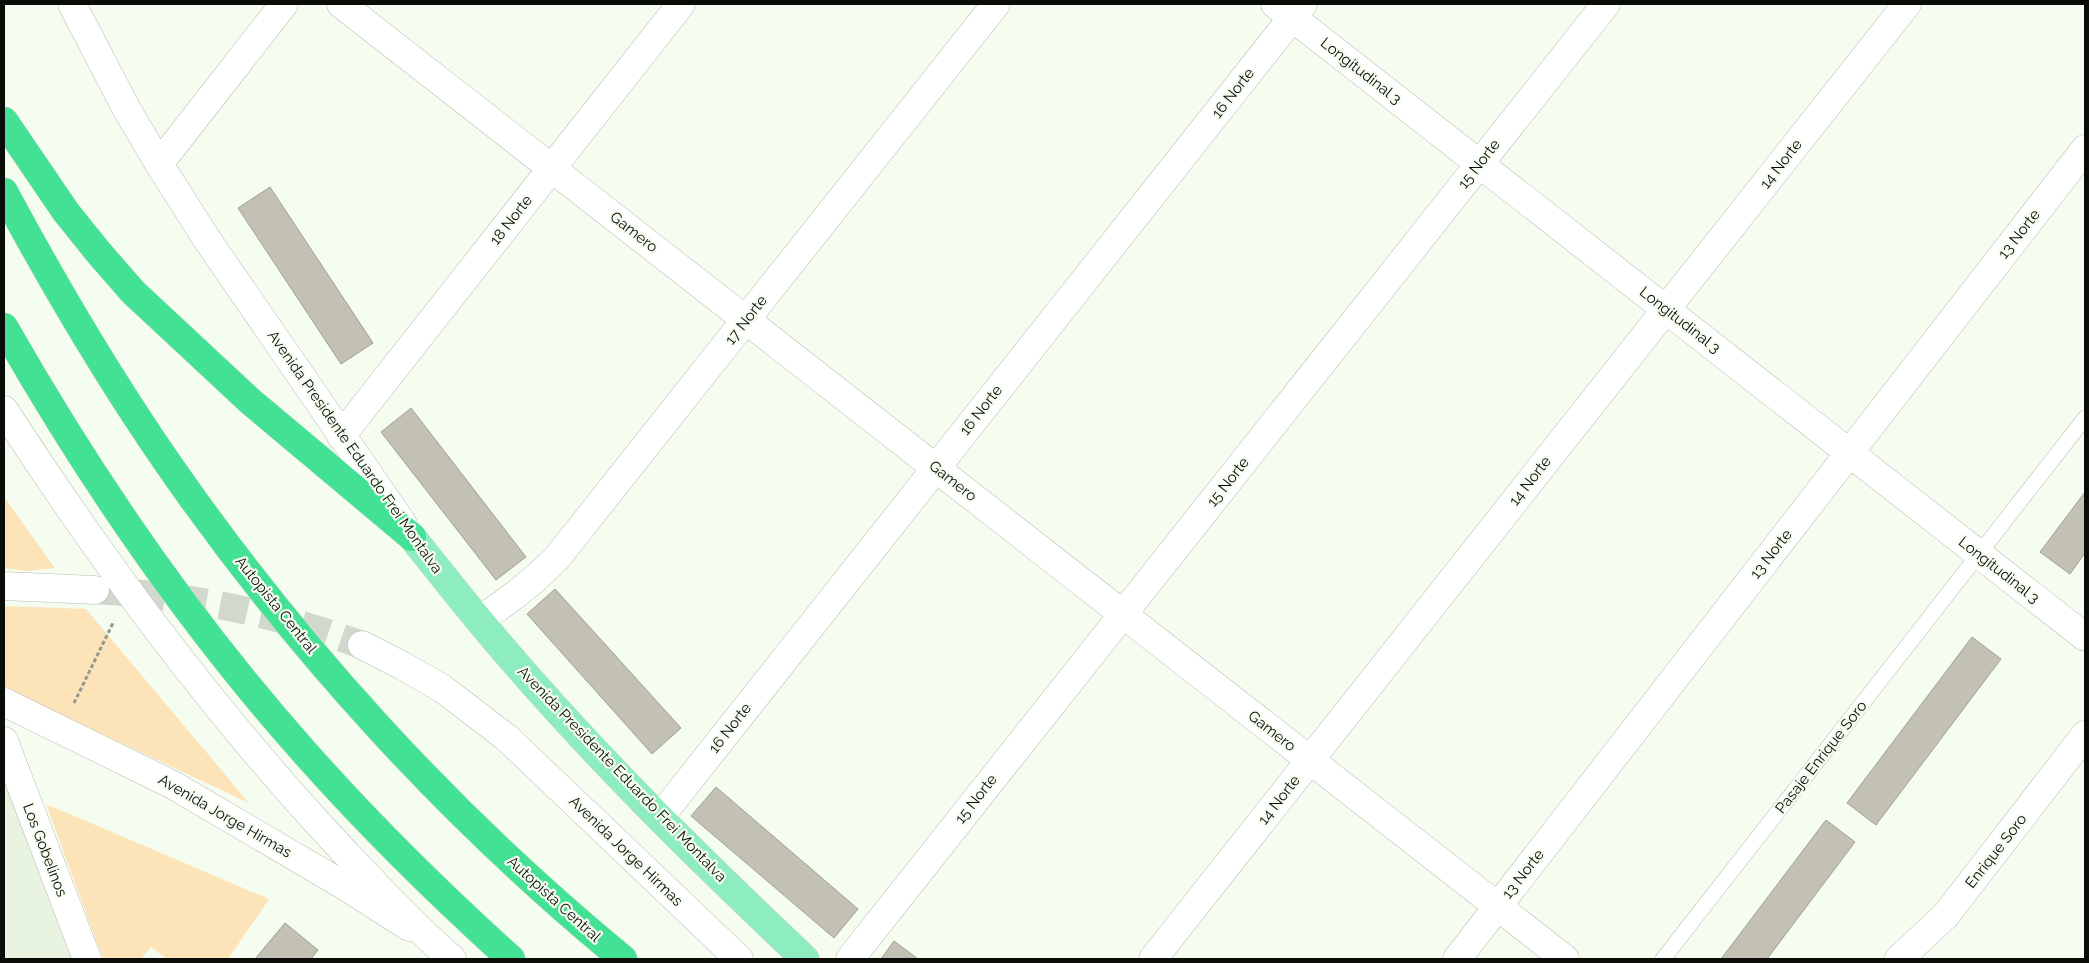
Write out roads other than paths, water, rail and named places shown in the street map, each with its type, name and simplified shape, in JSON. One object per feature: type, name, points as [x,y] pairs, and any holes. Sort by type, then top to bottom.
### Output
[{"type":"highway","points":[[4,121],[66,212],[139,298],[250,401],[412,537]]},
{"type":"highway","name":"Autopista Central","points":[[4,192],[74,316],[123,395],[169,465],[218,533],[277,609],[359,704],[471,822],[540,887],[623,959]]},
{"type":"highway","points":[[4,327],[76,445],[133,531],[187,608],[244,681],[305,753],[368,822],[441,895],[511,959]]},
{"type":"main road","name":"Avenida Presidente Eduardo Frei Montalva","points":[[412,537],[479,620],[596,751],[744,902],[805,959]]},
{"type":"street","name":"Avenida Presidente Eduardo Frei Montalva","points":[[72,4],[126,108],[208,241],[412,537]]},
{"type":"street","points":[[159,164],[284,4]]},
{"type":"street","name":"Gamero","points":[[341,4],[1565,959]]},
{"type":"street","name":"18 Norte","points":[[341,436],[681,4]]},
{"type":"street","name":"17 Norte","points":[[479,620],[506,603],[532,583],[556,559],[996,4]]},
{"type":"street","name":"15 Norte","points":[[850,959],[1606,4]]},
{"type":"street","name":"14 Norte","points":[[1153,959],[1907,4]]},
{"type":"street","name":"Longitudinal 3","points":[[1290,8],[1479,163],[2085,637]]},
{"type":"street","name":"16 Norte","points":[[660,817],[936,468],[1290,8]]},
{"type":"street","name":"13 Norte","points":[[1456,959],[2085,149]]},
{"type":"street","points":[[4,410],[84,529],[197,682],[261,759],[374,883],[445,953]]},
{"type":"street","points":[[4,586],[95,590]]},
{"type":"street","name":"Avenida Jorge Hirmas","points":[[362,645],[442,689],[507,738],[739,959]]},
{"type":"street","name":"Avenida Jorge Hirmas","points":[[4,702],[173,785],[224,814],[345,886],[445,953]]},
{"type":"street","name":"Enrique Soro","points":[[1899,959],[1946,914],[2085,735]]},
{"type":"street","name":"Los Gobelinos","points":[[4,741],[87,959]]},
{"type":"lane","points":[[1978,554],[2085,418]]},
{"type":"lane","name":"Pasaje Enrique Soro","points":[[1663,959],[1978,554]]},
{"type":"tunnel","points":[[95,590],[165,596],[231,607],[296,623],[362,645]]}]
